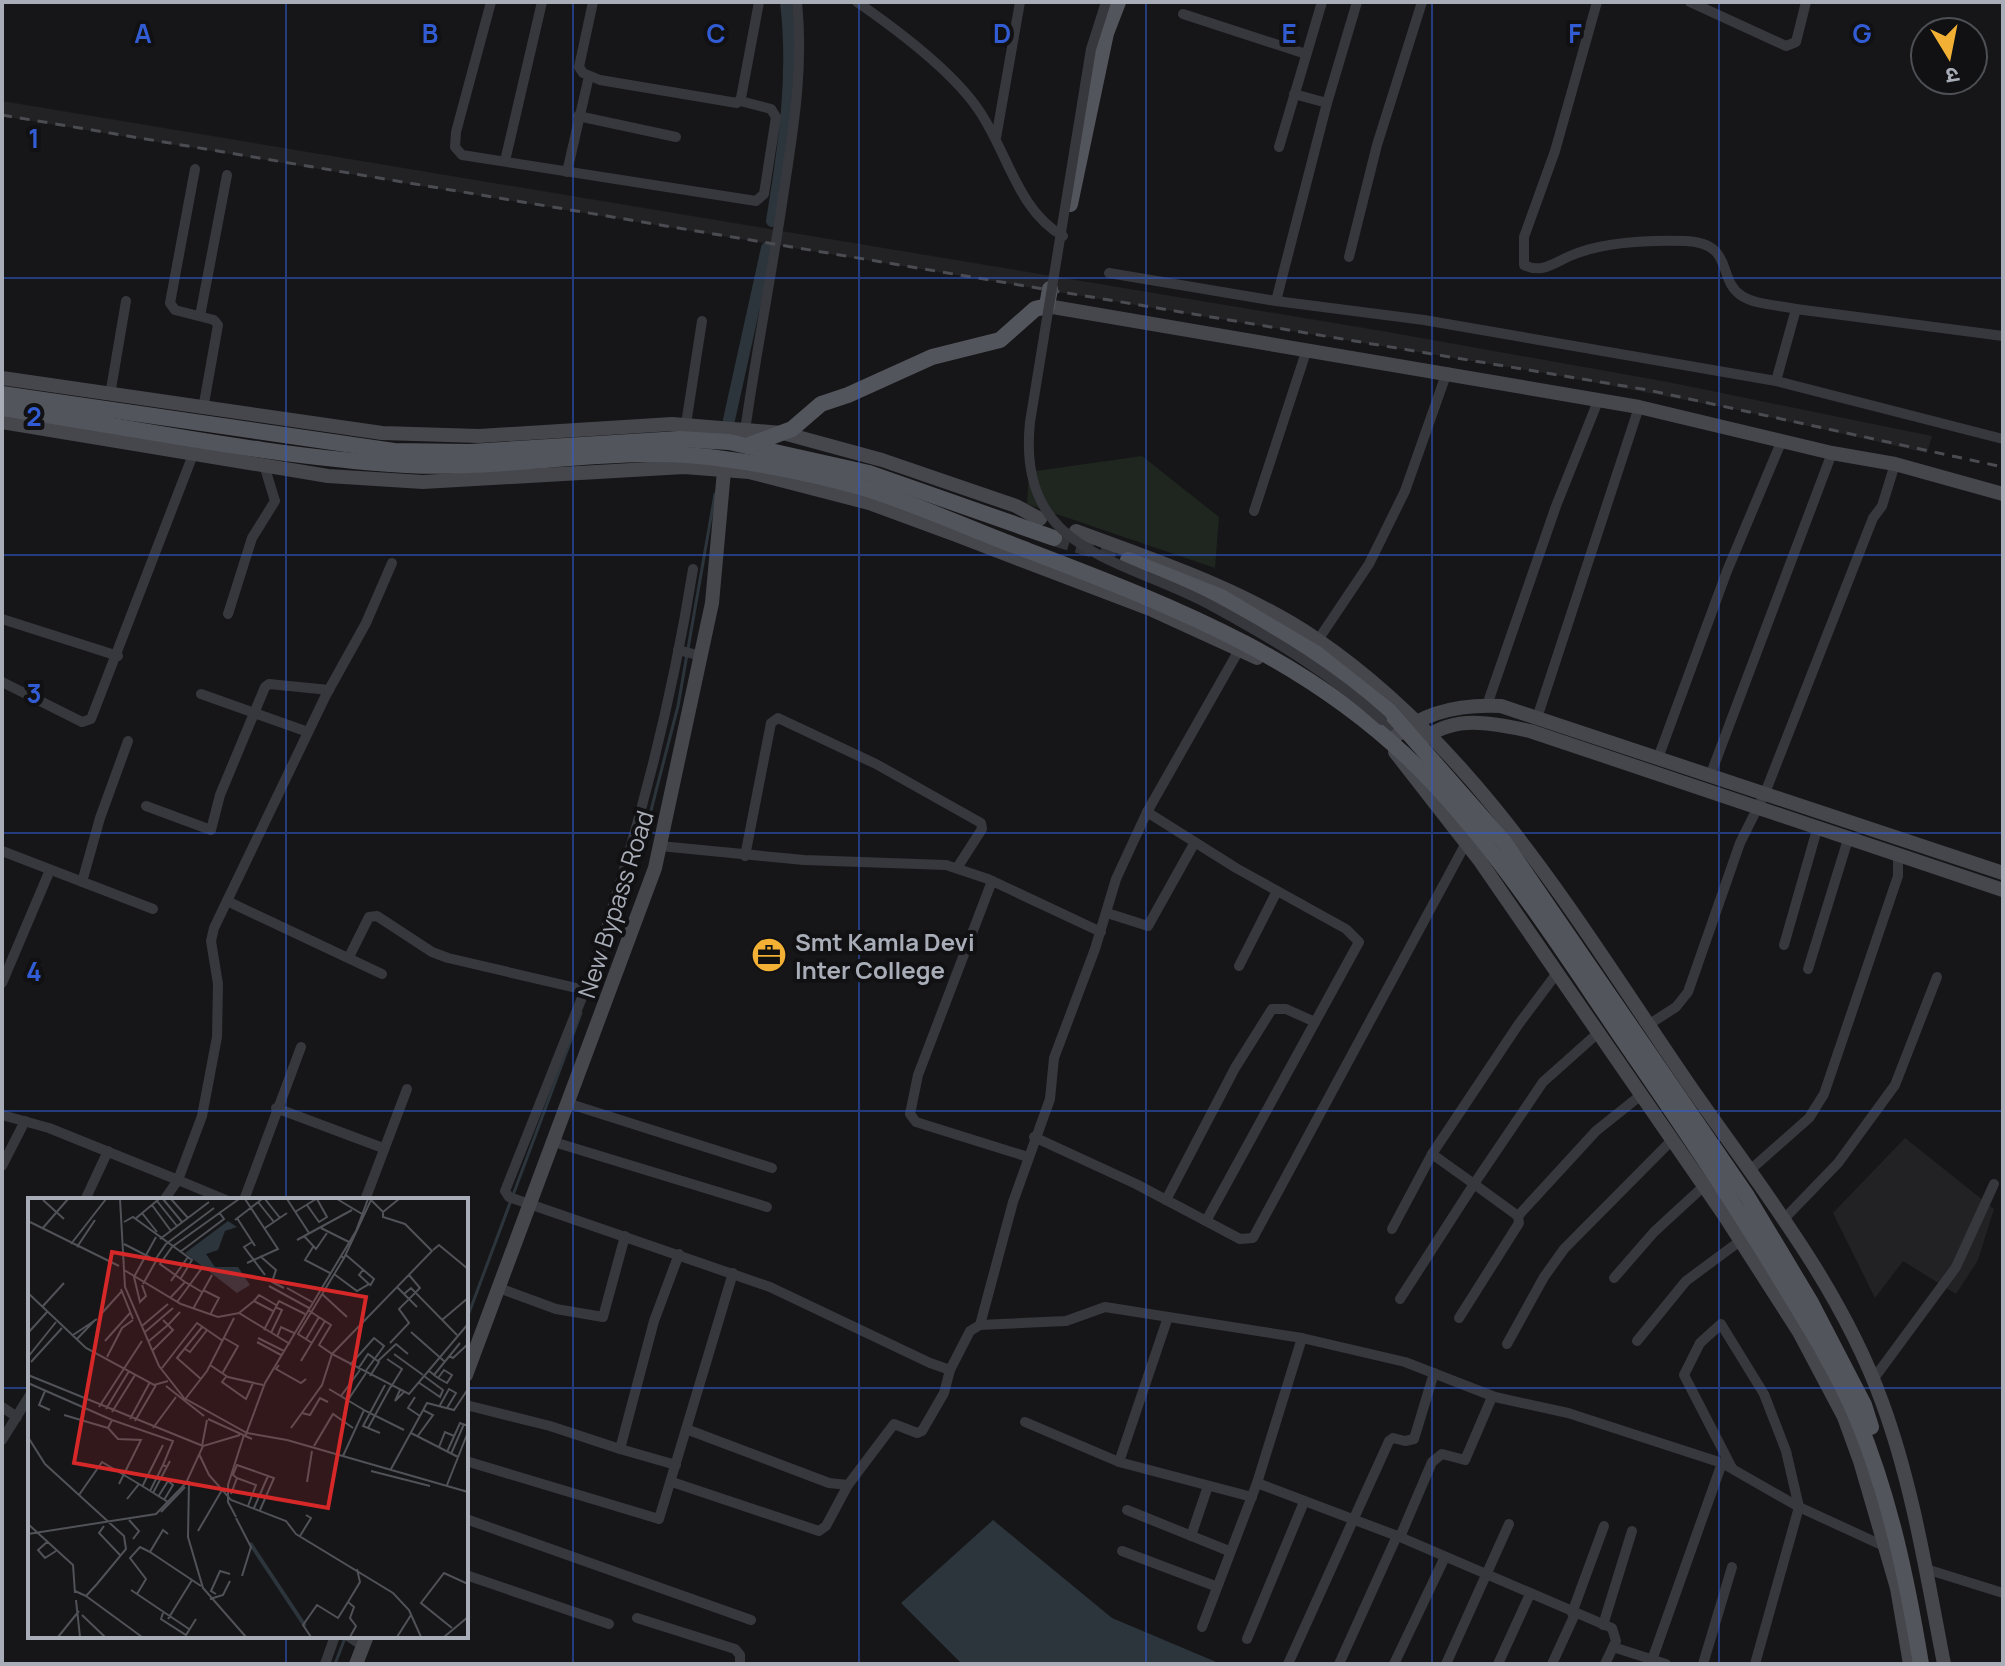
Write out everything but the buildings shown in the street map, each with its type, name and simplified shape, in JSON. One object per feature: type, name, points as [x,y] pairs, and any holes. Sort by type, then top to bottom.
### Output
[{"type":"main road","points":[[1105,2],[1106,33]]},
{"type":"main road","points":[[1047,306],[1106,33],[1118,2]]},
{"type":"main road","points":[[2,408],[316,457],[407,465],[484,466],[665,454],[735,445],[783,433],[797,426],[821,404],[932,357],[1000,340],[1035,309],[1047,306],[1639,407],[1832,453],[1895,464],[2003,494]]},
{"type":"main road","points":[[2,378],[382,433],[479,436],[686,424],[735,445],[864,488],[1132,590],[1220,628],[1401,732],[1424,739],[1548,876],[1783,1220],[1859,1347],[1882,1399],[1903,1472],[1944,1664]]},
{"type":"main road","points":[[2,394],[266,435],[394,451],[470,452],[679,439],[735,445],[869,473],[1054,538]]},
{"type":"main road","points":[[2,422],[328,476],[423,482],[684,467],[735,445]]},
{"type":"main road","points":[[783,433],[882,460],[1016,506],[1040,519]]},
{"type":"main road","points":[[735,445],[798,482],[869,503],[1139,604],[1326,690]]},
{"type":"main road","name":"New Bypass Road","points":[[468,1370],[499,1288],[518,1201],[554,1142],[570,1104],[660,846],[688,652],[712,603],[735,445]]},
{"type":"main road","points":[[1076,531],[1190,573],[1250,601],[1318,640],[1401,732],[1404,755],[1434,784],[1500,865],[1736,1205],[1809,1327],[1855,1414],[1886,1500],[1908,1584],[1921,1664]]},
{"type":"main road","points":[[1128,560],[1221,597],[1317,654],[1389,711],[1466,843],[1704,1186],[1799,1332],[1844,1417],[1886,1547],[1910,1664]]},
{"type":"main road","points":[[1401,732],[1450,709],[1487,705],[1518,712],[1710,776],[1818,826],[2003,890]]},
{"type":"main road","points":[[1515,728],[1518,712]]},
{"type":"main road","points":[[1404,755],[1424,739],[1477,722],[1515,728],[2003,873]]},
{"type":"main road","points":[[1424,739],[1504,842],[1747,1196],[1810,1301],[1864,1405],[1918,1585],[1931,1664]]},
{"type":"main road","points":[[356,1664],[357,1639]]},
{"type":"street","points":[[491,2],[455,147],[462,155],[741,200],[760,200],[773,148],[776,117],[771,109],[589,76],[579,67],[593,2]]},
{"type":"street","points":[[505,161],[542,2]]},
{"type":"street","points":[[740,101],[759,2]]},
{"type":"street","points":[[735,445],[779,242],[795,121],[801,41],[797,2]]},
{"type":"street","points":[[857,2],[960,87],[996,138],[1032,210],[1045,225],[1063,236]]},
{"type":"street","points":[[996,138],[1020,2]]},
{"type":"street","points":[[1105,2],[1091,49],[1030,422],[1029,456],[1036,489],[1049,514],[1083,549],[1211,605],[1282,645],[1401,732]]},
{"type":"street","points":[[1279,147],[1322,2]]},
{"type":"street","points":[[1276,301],[1327,103],[1357,2]]},
{"type":"street","points":[[1349,257],[1377,145],[1422,2]]},
{"type":"street","points":[[1597,2],[1555,151],[1524,237],[1524,265],[1539,268],[1609,247],[1675,241],[1702,243],[1719,254],[1735,289],[1742,296],[1796,309],[2003,336]]},
{"type":"street","points":[[1690,2],[1786,46],[1796,42],[1806,2]]},
{"type":"street","points":[[1183,14],[1306,54]]},
{"type":"street","points":[[567,172],[589,76]]},
{"type":"street","points":[[1294,94],[1327,103]]},
{"type":"street","points":[[578,116],[676,137]]},
{"type":"street","points":[[195,169],[170,303],[175,310],[217,321],[219,331],[203,409]]},
{"type":"street","points":[[200,316],[227,175]]},
{"type":"street","points":[[1109,273],[1276,301],[1437,322],[1776,381],[2003,439]]},
{"type":"street","points":[[110,395],[126,301]]},
{"type":"street","points":[[1776,381],[1796,309]]},
{"type":"street","points":[[686,424],[702,321]]},
{"type":"street","points":[[1254,511],[1306,352]]},
{"type":"street","points":[[1318,640],[1369,564],[1405,491],[1447,372]]},
{"type":"street","points":[[1487,705],[1556,506],[1598,401]]},
{"type":"street","points":[[1537,718],[1639,407]]},
{"type":"street","points":[[1658,758],[1727,571],[1782,440]]},
{"type":"street","points":[[2,682],[86,723],[96,710],[118,656],[194,452]]},
{"type":"street","points":[[1710,776],[1832,453]]},
{"type":"street","points":[[1648,1025],[1676,1007],[1688,992],[1721,893],[1867,532],[1882,506],[1895,464]]},
{"type":"street","points":[[228,614],[252,538],[275,501],[264,465]]},
{"type":"street","points":[[165,1198],[178,1180],[202,1116],[210,1079],[217,1037],[218,984],[211,941],[227,901],[329,690],[366,623],[392,563]]},
{"type":"street","points":[[693,569],[688,652],[637,833],[585,990],[505,1191],[518,1201],[733,1273],[950,1370]]},
{"type":"street","points":[[2,619],[118,656]]},
{"type":"street","points":[[980,1325],[1034,1137],[1050,1099],[1054,1058],[1067,1015],[1101,932],[1116,879],[1147,812],[1239,650]]},
{"type":"street","points":[[146,806],[211,830],[220,795],[269,684],[329,690]]},
{"type":"street","points":[[201,694],[308,732]]},
{"type":"street","points":[[745,856],[771,723],[778,718],[876,764],[981,823],[982,829],[957,868]]},
{"type":"street","points":[[82,882],[100,818],[128,741]]},
{"type":"street","points":[[1147,812],[1346,929],[1359,942],[1206,1221]]},
{"type":"street","points":[[1784,945],[1818,826]]},
{"type":"street","points":[[1808,969],[1849,836]]},
{"type":"street","points":[[1107,913],[1148,926],[1195,842]]},
{"type":"street","points":[[1034,1137],[1240,1239],[1254,1237],[1466,843]]},
{"type":"street","points":[[660,846],[745,856],[957,868],[1101,932]]},
{"type":"street","points":[[2,851],[153,909]]},
{"type":"street","points":[[1749,1171],[1809,1118],[1824,1094],[1898,876],[1898,853]]},
{"type":"street","points":[[2,983],[50,870]]},
{"type":"street","points":[[992,881],[918,1075],[910,1114],[916,1122],[1028,1157]]},
{"type":"street","points":[[1239,966],[1277,891]]},
{"type":"street","points":[[227,901],[382,974]]},
{"type":"street","points":[[349,957],[369,917],[377,916],[432,952],[448,958],[585,990]]},
{"type":"street","points":[[1392,1229],[1432,1154],[1557,973]]},
{"type":"street","points":[[1783,1220],[1838,1163],[1895,1085],[1937,977]]},
{"type":"street","points":[[1166,1200],[1235,1068],[1272,1009],[1286,1009],[1315,1022]]},
{"type":"street","points":[[1400,1299],[1543,1082],[1598,1033]]},
{"type":"street","points":[[245,1198],[301,1047]]},
{"type":"street","points":[[366,1198],[407,1089]]},
{"type":"street","points":[[1518,1216],[1587,1140],[1641,1095]]},
{"type":"street","points":[[570,1104],[772,1168]]},
{"type":"street","points":[[276,1108],[383,1148]]},
{"type":"street","points":[[2,1115],[108,1151],[221,1198]]},
{"type":"street","points":[[2,1166],[25,1121]]},
{"type":"street","points":[[1507,1344],[1544,1277],[1564,1249],[1672,1140]]},
{"type":"street","points":[[554,1142],[767,1207]]},
{"type":"street","points":[[86,1198],[108,1151]]},
{"type":"street","points":[[1432,1154],[1518,1216],[1519,1223],[1459,1318]]},
{"type":"street","points":[[1872,1381],[1956,1267],[1994,1184]]},
{"type":"street","points":[[1614,1278],[1654,1232],[1704,1186]]},
{"type":"street","points":[[499,1288],[556,1309],[603,1317],[625,1236]]},
{"type":"street","points":[[1637,1341],[1686,1281],[1740,1241]]},
{"type":"street","points":[[620,1449],[654,1321],[679,1254]]},
{"type":"street","points":[[468,1462],[656,1519],[662,1515],[733,1273]]},
{"type":"street","points":[[672,1482],[819,1531],[826,1526],[848,1485],[894,1424],[917,1433],[922,1431],[944,1393],[950,1370],[970,1331],[980,1325],[1066,1321],[1097,1307],[1302,1338],[1405,1362],[1492,1397],[1568,1413],[1722,1463],[1799,1507],[1886,1547]]},
{"type":"street","points":[[1119,1462],[1168,1317]]},
{"type":"street","points":[[1732,1470],[1684,1375],[1700,1343],[1721,1324],[1764,1394],[1786,1451],[1799,1507],[1755,1664]]},
{"type":"street","points":[[1202,1627],[1215,1586],[1257,1483],[1302,1338]]},
{"type":"street","points":[[1288,1664],[1389,1441],[1393,1438],[1405,1441],[1414,1439],[1434,1373]]},
{"type":"street","points":[[1339,1664],[1432,1462],[1442,1454],[1465,1460],[1492,1397]]},
{"type":"street","points":[[2,1440],[28,1398]]},
{"type":"street","points":[[468,1406],[550,1426],[676,1465]]},
{"type":"street","points":[[2,1407],[17,1417]]},
{"type":"street","points":[[1025,1422],[1119,1462],[1252,1497]]},
{"type":"street","points":[[686,1429],[829,1483],[848,1485]]},
{"type":"street","points":[[1613,1647],[1661,1663],[1722,1463]]},
{"type":"street","points":[[1257,1483],[1398,1537],[1616,1631],[1605,1664]]},
{"type":"street","points":[[1191,1536],[1208,1486]]},
{"type":"street","points":[[1247,1639],[1304,1502]]},
{"type":"street","points":[[1127,1510],[1229,1551]]},
{"type":"street","points":[[468,1520],[751,1620]]},
{"type":"street","points":[[1446,1664],[1509,1524]]},
{"type":"street","points":[[1552,1664],[1604,1526]]},
{"type":"street","points":[[1603,1625],[1632,1531]]},
{"type":"street","points":[[1122,1551],[1215,1586]]},
{"type":"street","points":[[1394,1664],[1445,1557]]},
{"type":"street","points":[[1703,1664],[1732,1567]]},
{"type":"street","points":[[1926,1569],[2003,1593]]},
{"type":"street","points":[[468,1576],[609,1624]]},
{"type":"street","points":[[1498,1664],[1530,1594]]},
{"type":"street","points":[[637,1618],[735,1649],[740,1655],[740,1664]]},
{"type":"street","points":[[325,1664],[334,1638]]},
{"type":"shaded area","points":[[2,101],[1388,332],[1668,382],[1932,436],[1927,453],[1738,410],[1550,374],[2,116]]},
{"type":"shaded area","points":[[1142,456],[1219,517],[1215,568],[1027,504],[1029,472]]},
{"type":"shaded area","points":[[1905,1138],[1994,1209],[1978,1260],[1956,1294],[1903,1261],[1875,1298],[1833,1213]]},
{"type":"shaded area","points":[[993,1520],[1112,1618],[1221,1664],[962,1664],[901,1603]]},
{"type":"waterway","points":[[772,221],[789,85],[786,2]]},
{"type":"waterway","points":[[729,420],[767,248]]},
{"type":"waterway","points":[[597,969],[640,853],[678,706],[715,494]]},
{"type":"waterway","points":[[468,1316],[581,1013]]},
{"type":"waterway","points":[[335,1664],[345,1638]]},
{"type":"tunnel","points":[[1054,538],[1128,560]]},
{"type":"railway","points":[[2,115],[1648,390],[2003,467]]},
{"type":"place","name":"Smt Kamla Devi Inter College","points":[[769,955]]}]
